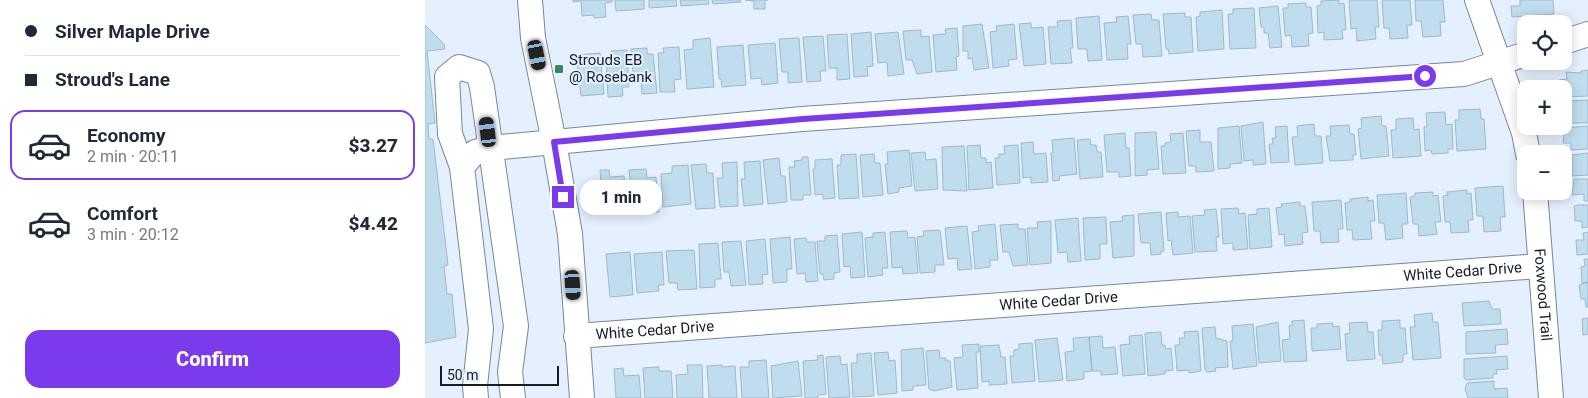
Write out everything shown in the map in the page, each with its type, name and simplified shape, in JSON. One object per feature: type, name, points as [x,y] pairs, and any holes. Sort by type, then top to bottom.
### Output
[{"type":"street","points":[[530,0],[533,38],[570,234],[582,398]]},
{"type":"street","points":[[1477,0],[1526,145]]},
{"type":"street","points":[[1572,39],[1588,34]]},
{"type":"street","points":[[462,167],[475,152],[490,148],[812,118],[1463,74],[1517,57]]},
{"type":"street","points":[[476,398],[475,386],[481,330],[462,167],[450,134],[447,77],[459,68],[478,73],[482,87],[516,326],[510,372],[513,398]]},
{"type":"street","name":"Foxwood Trail","points":[[1536,200],[1551,398]]},
{"type":"street","name":"White Cedar Drive","points":[[577,336],[1540,266]]},
{"type":"building","points":[[573,0],[612,0],[612,2],[605,3],[606,17],[594,18],[594,15],[582,16],[581,1],[573,2]]},
{"type":"building","points":[[615,0],[644,0],[644,9],[616,11]]},
{"type":"building","points":[[649,0],[676,0],[677,6],[649,8]]},
{"type":"building","points":[[680,0],[708,0],[709,4],[681,6]]},
{"type":"building","points":[[712,0],[740,0],[741,2],[713,4]]},
{"type":"building","points":[[745,0],[765,0],[765,9],[754,9],[754,1]]},
{"type":"building","points":[[1339,0],[1339,4],[1344,3],[1346,30],[1342,30],[1343,39],[1324,40],[1324,32],[1318,33],[1317,6],[1321,5],[1321,1]]},
{"type":"building","points":[[1349,0],[1377,0],[1379,27],[1375,27],[1376,39],[1357,41],[1356,28],[1351,29]]},
{"type":"building","points":[[1382,0],[1410,0],[1412,25],[1407,25],[1408,38],[1390,39],[1389,28],[1384,28]]},
{"type":"building","points":[[1415,0],[1443,0],[1445,22],[1440,22],[1441,36],[1423,37],[1421,21],[1416,21]]},
{"type":"building","points":[[1520,0],[1553,0],[1554,14],[1517,15],[1517,17],[1512,17],[1511,6],[1520,6]]},
{"type":"building","points":[[1306,3],[1306,7],[1311,7],[1313,33],[1308,34],[1309,46],[1292,47],[1291,35],[1285,36],[1283,8],[1288,8],[1288,4]]},
{"type":"building","points":[[1278,6],[1282,47],[1270,48],[1268,33],[1264,33],[1264,27],[1261,27],[1259,8]]},
{"type":"building","points":[[1254,8],[1256,48],[1230,49],[1228,14],[1233,14],[1233,9]]},
{"type":"building","points":[[1222,10],[1224,49],[1198,51],[1196,17],[1200,16],[1200,12]]},
{"type":"building","points":[[1185,13],[1185,17],[1191,17],[1193,52],[1169,54],[1168,49],[1166,49],[1163,14]]},
{"type":"building","points":[[1151,14],[1152,20],[1159,20],[1162,56],[1143,57],[1142,44],[1136,44],[1133,15]]},
{"type":"building","points":[[1099,16],[1102,60],[1088,61],[1087,49],[1078,49],[1076,18]]},
{"type":"building","points":[[1128,16],[1131,44],[1127,44],[1128,59],[1107,60],[1104,23],[1117,22],[1116,17]]},
{"type":"building","points":[[1071,20],[1073,48],[1070,48],[1072,63],[1051,64],[1048,27],[1058,27],[1057,21]]},
{"type":"building","points":[[1031,23],[1031,28],[1043,27],[1046,64],[1024,66],[1019,24]]},
{"type":"building","points":[[982,24],[989,68],[974,70],[972,58],[968,59],[968,51],[963,51],[963,26]]},
{"type":"building","points":[[1014,24],[1017,59],[1008,60],[1009,66],[993,68],[990,32],[997,31],[996,26]]},
{"type":"building","points":[[425,25],[444,44],[445,49],[427,51],[435,123],[428,124],[429,139],[433,139],[447,256],[448,265],[444,266],[447,294],[452,294],[456,337],[425,343]]},
{"type":"building","points":[[957,28],[959,56],[956,57],[957,70],[936,72],[933,35],[946,34],[945,29]]},
{"type":"building","points":[[921,30],[921,37],[929,36],[932,72],[917,74],[912,60],[906,60],[903,31]]},
{"type":"building","points":[[871,32],[873,66],[867,67],[868,76],[854,77],[851,34]]},
{"type":"building","points":[[898,32],[904,74],[888,76],[887,62],[878,63],[875,34]]},
{"type":"building","points":[[847,34],[850,79],[837,80],[837,68],[829,68],[827,35]]},
{"type":"building","points":[[823,36],[826,71],[820,71],[821,81],[807,82],[803,37]]},
{"type":"building","points":[[710,38],[714,87],[687,89],[684,50],[693,49],[693,40]]},
{"type":"building","points":[[799,38],[802,82],[788,83],[788,72],[782,72],[779,39]]},
{"type":"building","points":[[775,43],[778,83],[762,85],[761,78],[751,79],[748,45]]},
{"type":"building","points":[[743,45],[746,85],[722,87],[721,79],[719,79],[717,47]]},
{"type":"building","points":[[679,47],[681,79],[674,80],[675,92],[660,92],[658,53],[664,53],[663,48]]},
{"type":"building","points":[[647,48],[647,54],[653,54],[657,93],[642,94],[641,82],[634,83],[631,49]]},
{"type":"building","points":[[627,50],[629,87],[622,87],[623,96],[608,97],[606,57],[611,57],[611,51]]},
{"type":"building","points":[[600,53],[604,94],[581,96],[576,55]]},
{"type":"building","points":[[1588,70],[1588,96],[1572,97],[1572,80],[1559,80],[1567,79],[1566,72],[1581,73],[1581,71]]},
{"type":"building","points":[[1588,100],[1588,123],[1572,123],[1572,101]]},
{"type":"building","points":[[1480,109],[1481,119],[1484,119],[1486,149],[1457,151],[1455,120],[1459,120],[1459,110]]},
{"type":"building","points":[[1445,112],[1446,125],[1452,124],[1453,149],[1448,149],[1448,153],[1432,154],[1431,150],[1425,151],[1424,127],[1427,126],[1426,113]]},
{"type":"building","points":[[1381,116],[1382,126],[1386,126],[1389,156],[1361,159],[1358,129],[1362,128],[1361,118]]},
{"type":"building","points":[[1413,118],[1414,130],[1419,129],[1421,156],[1393,158],[1391,130],[1396,130],[1396,119]]},
{"type":"building","points":[[1263,122],[1266,164],[1253,165],[1253,160],[1244,161],[1241,126]]},
{"type":"building","points":[[1314,124],[1315,136],[1321,136],[1323,163],[1295,165],[1292,137],[1298,137],[1297,126]]},
{"type":"building","points":[[1349,125],[1350,134],[1354,134],[1356,155],[1353,155],[1353,160],[1330,161],[1326,136],[1331,136],[1330,126]]},
{"type":"building","points":[[1239,126],[1242,163],[1230,164],[1230,168],[1218,169],[1218,128]]},
{"type":"building","points":[[1287,126],[1289,162],[1271,163],[1269,144],[1273,144],[1272,138],[1276,138],[1275,127]]},
{"type":"building","points":[[1588,126],[1588,149],[1572,150],[1571,143],[1563,143],[1564,135],[1572,135],[1572,127]]},
{"type":"building","points":[[1200,130],[1200,142],[1211,142],[1214,171],[1196,172],[1196,166],[1189,166],[1186,131]]},
{"type":"building","points":[[1156,132],[1159,169],[1147,170],[1147,175],[1135,176],[1135,133]]},
{"type":"building","points":[[1125,133],[1126,148],[1129,148],[1131,176],[1119,177],[1119,172],[1107,172],[1104,135]]},
{"type":"building","points":[[1183,133],[1186,173],[1163,174],[1161,146],[1171,142],[1170,134]]},
{"type":"building","points":[[1074,138],[1077,174],[1059,176],[1060,180],[1053,181],[1052,140]]},
{"type":"building","points":[[1090,139],[1091,145],[1096,145],[1097,152],[1101,152],[1103,177],[1080,179],[1077,140]]},
{"type":"building","points":[[1033,142],[1034,154],[1046,153],[1048,182],[1031,183],[1031,177],[1023,178],[1021,143]]},
{"type":"building","points":[[980,145],[981,158],[986,158],[986,163],[991,162],[993,188],[969,190],[967,146]]},
{"type":"building","points":[[1018,145],[1020,183],[997,185],[995,158],[999,158],[999,154],[1005,154],[1004,146]]},
{"type":"building","points":[[964,146],[967,191],[943,190],[942,147]]},
{"type":"building","points":[[909,150],[912,186],[899,188],[899,192],[888,194],[885,164],[888,164],[887,152]]},
{"type":"building","points":[[925,152],[926,160],[936,159],[938,189],[915,191],[911,153]]},
{"type":"building","points":[[1588,153],[1588,175],[1572,176],[1572,155]]},
{"type":"building","points":[[856,154],[859,198],[839,199],[837,165],[841,165],[841,155]]},
{"type":"building","points":[[874,154],[875,163],[880,163],[883,195],[863,197],[860,155]]},
{"type":"building","points":[[802,157],[808,157],[811,195],[803,195],[803,200],[791,200],[789,167],[795,167],[794,161],[802,160]]},
{"type":"building","points":[[779,158],[781,176],[785,176],[787,202],[768,204],[763,160]]},
{"type":"building","points":[[832,159],[835,198],[823,199],[823,194],[815,195],[813,169],[815,169],[815,160]]},
{"type":"building","points":[[760,161],[763,204],[744,206],[741,179],[745,179],[744,162]]},
{"type":"building","points":[[737,162],[738,206],[720,207],[717,178],[723,178],[722,163]]},
{"type":"building","points":[[706,164],[707,173],[713,173],[715,208],[696,209],[691,165]]},
{"type":"building","points":[[688,165],[691,204],[663,207],[661,174],[672,173],[672,166]]},
{"type":"building","points":[[646,169],[647,178],[656,177],[659,212],[648,213],[647,207],[633,209],[629,170]]},
{"type":"building","points":[[600,170],[609,170],[610,177],[624,176],[627,212],[603,213]]},
{"type":"building","points":[[1574,179],[1588,179],[1588,201],[1584,201],[1584,194],[1572,195]]},
{"type":"building","points":[[1503,186],[1505,217],[1500,217],[1501,231],[1484,232],[1483,216],[1477,216],[1475,188]]},
{"type":"building","points":[[1467,190],[1467,194],[1471,193],[1473,220],[1468,220],[1469,232],[1451,233],[1450,222],[1445,222],[1443,196],[1448,195],[1447,192]]},
{"type":"building","points":[[1433,192],[1433,196],[1438,195],[1441,222],[1435,222],[1437,234],[1419,236],[1418,224],[1413,224],[1410,197],[1415,196],[1415,193]]},
{"type":"building","points":[[1406,193],[1408,224],[1402,224],[1403,238],[1386,240],[1384,223],[1379,223],[1377,195]]},
{"type":"building","points":[[1368,197],[1368,201],[1373,200],[1375,221],[1370,221],[1372,239],[1353,240],[1352,230],[1347,230],[1345,203],[1350,202],[1350,199]]},
{"type":"building","points":[[1341,200],[1343,229],[1338,229],[1339,242],[1321,243],[1320,231],[1314,231],[1312,202]]},
{"type":"building","points":[[1300,202],[1300,206],[1305,206],[1308,232],[1302,233],[1303,244],[1285,246],[1284,234],[1279,235],[1276,208],[1282,207],[1281,204]]},
{"type":"building","points":[[1588,205],[1588,227],[1582,228],[1582,221],[1575,221],[1574,206]]},
{"type":"building","points":[[1238,208],[1239,214],[1245,213],[1248,249],[1233,250],[1233,243],[1223,244],[1221,209]]},
{"type":"building","points":[[1269,208],[1272,247],[1250,249],[1248,215],[1257,214],[1257,209]]},
{"type":"building","points":[[1216,209],[1219,237],[1216,237],[1217,251],[1195,252],[1192,216],[1205,215],[1204,210]]},
{"type":"building","points":[[1161,212],[1164,251],[1161,251],[1161,254],[1151,255],[1150,243],[1141,243],[1138,214]]},
{"type":"building","points":[[1178,212],[1178,217],[1190,216],[1193,253],[1173,255],[1171,240],[1168,241],[1166,213]]},
{"type":"building","points":[[1134,215],[1134,256],[1113,258],[1110,222],[1123,221],[1122,216]]},
{"type":"building","points":[[1106,217],[1107,244],[1100,244],[1100,259],[1085,260],[1083,218]]},
{"type":"building","points":[[1078,218],[1081,261],[1068,262],[1067,252],[1058,253],[1055,220]]},
{"type":"building","points":[[1051,221],[1051,263],[1030,265],[1027,228],[1038,228],[1037,222]]},
{"type":"building","points":[[995,224],[998,260],[990,260],[990,267],[975,269],[972,232],[979,231],[978,226]]},
{"type":"building","points":[[1018,224],[1018,229],[1025,229],[1028,265],[1013,266],[1009,252],[1003,252],[1000,225]]},
{"type":"building","points":[[967,226],[972,269],[958,270],[957,258],[948,259],[945,228]]},
{"type":"building","points":[[940,230],[944,265],[935,265],[935,272],[920,273],[917,237],[924,236],[923,231]]},
{"type":"building","points":[[907,231],[908,238],[915,237],[918,273],[903,274],[902,267],[892,268],[890,232]]},
{"type":"building","points":[[862,232],[865,277],[851,278],[850,266],[844,267],[842,234]]},
{"type":"building","points":[[885,232],[888,268],[882,268],[883,275],[868,277],[865,238],[873,237],[873,233]]},
{"type":"building","points":[[1588,232],[1588,254],[1577,255],[1576,240],[1584,240],[1583,233]]},
{"type":"building","points":[[837,235],[840,272],[834,273],[834,279],[824,280],[823,274],[820,274],[817,241],[825,241],[825,236]]},
{"type":"building","points":[[790,237],[792,269],[787,269],[787,282],[773,283],[770,239]]},
{"type":"building","points":[[806,238],[807,242],[815,242],[818,281],[806,282],[805,273],[797,274],[794,239]]},
{"type":"building","points":[[765,239],[768,274],[762,275],[763,284],[749,285],[746,241]]},
{"type":"building","points":[[741,241],[746,285],[731,286],[729,272],[724,272],[722,242]]},
{"type":"building","points":[[718,243],[721,279],[715,279],[715,287],[700,288],[699,244]]},
{"type":"building","points":[[694,250],[697,289],[678,290],[677,283],[669,283],[666,251]]},
{"type":"building","points":[[630,252],[633,295],[610,297],[606,254]]},
{"type":"building","points":[[662,252],[664,285],[658,285],[659,291],[637,293],[634,254]]},
{"type":"building","points":[[1584,259],[1588,259],[1588,282],[1582,283],[1581,267],[1585,266]]},
{"type":"building","points":[[1588,282],[1588,307],[1586,307],[1585,299],[1581,299],[1579,285]]},
{"type":"building","points":[[1489,301],[1492,309],[1500,309],[1501,324],[1464,326],[1462,303]]},
{"type":"building","points":[[1432,313],[1433,322],[1438,322],[1441,358],[1413,360],[1410,327],[1415,327],[1414,315]]},
{"type":"building","points":[[1588,318],[1588,334],[1583,335],[1582,319]]},
{"type":"building","points":[[1304,320],[1307,361],[1284,362],[1282,340],[1290,339],[1289,326],[1292,325],[1292,321]]},
{"type":"building","points":[[1400,320],[1400,328],[1405,328],[1407,354],[1403,354],[1403,362],[1383,364],[1382,355],[1379,355],[1378,330],[1382,330],[1382,321]]},
{"type":"building","points":[[1278,322],[1281,361],[1259,363],[1256,327]]},
{"type":"building","points":[[1367,322],[1368,332],[1373,332],[1375,359],[1347,361],[1345,334],[1350,333],[1349,323]]},
{"type":"building","points":[[1333,323],[1333,327],[1339,326],[1341,349],[1312,351],[1311,328],[1317,328],[1317,324]]},
{"type":"building","points":[[1253,324],[1257,366],[1233,369],[1230,341],[1233,341],[1232,326]]},
{"type":"building","points":[[1215,327],[1216,338],[1227,341],[1228,367],[1215,368],[1216,371],[1207,372],[1205,370],[1202,328]]},
{"type":"building","points":[[1507,329],[1508,344],[1495,345],[1496,353],[1466,354],[1466,332]]},
{"type":"building","points":[[1198,331],[1201,371],[1189,373],[1189,370],[1177,371],[1175,345],[1180,345],[1179,338],[1185,338],[1184,332]]},
{"type":"building","points":[[1161,332],[1162,345],[1165,345],[1166,349],[1171,348],[1173,370],[1165,371],[1165,374],[1148,376],[1145,333]]},
{"type":"building","points":[[1142,335],[1145,374],[1123,376],[1120,345],[1130,344],[1129,336]]},
{"type":"building","points":[[1102,336],[1103,348],[1115,347],[1118,374],[1101,375],[1101,371],[1092,371],[1089,337]]},
{"type":"building","points":[[1089,337],[1092,371],[1084,372],[1084,379],[1067,381],[1065,352],[1074,351],[1073,338]]},
{"type":"building","points":[[1057,338],[1063,380],[1039,382],[1035,340]]},
{"type":"building","points":[[1032,343],[1035,381],[1012,383],[1010,356],[1014,356],[1014,350],[1019,349],[1019,344]]},
{"type":"building","points":[[979,344],[979,352],[976,352],[978,388],[957,390],[954,358],[963,357],[962,345]]},
{"type":"building","points":[[999,345],[1001,357],[1005,357],[1007,384],[989,385],[989,381],[982,382],[980,346]]},
{"type":"building","points":[[923,348],[926,385],[913,386],[913,390],[902,391],[901,350]]},
{"type":"building","points":[[939,350],[940,358],[946,358],[946,361],[950,361],[952,387],[934,391],[929,389],[926,351]]},
{"type":"building","points":[[888,352],[889,361],[895,360],[897,393],[878,395],[874,353]]},
{"type":"building","points":[[871,353],[874,396],[853,397],[851,363],[857,363],[857,354]]},
{"type":"building","points":[[823,355],[826,394],[818,395],[818,398],[805,398],[803,361],[818,360],[817,356]]},
{"type":"building","points":[[840,356],[841,365],[847,364],[850,397],[829,398],[826,357]]},
{"type":"building","points":[[1507,356],[1508,369],[1496,370],[1497,374],[1493,374],[1493,378],[1466,380],[1464,378],[1464,359]]},
{"type":"building","points":[[766,360],[769,398],[742,398],[740,367],[749,367],[749,361]]},
{"type":"building","points":[[798,361],[802,396],[773,398],[771,366]]},
{"type":"building","points":[[687,365],[702,365],[703,398],[677,398],[676,375],[688,374]]},
{"type":"building","points":[[722,365],[722,367],[735,366],[737,398],[709,398],[707,366]]},
{"type":"building","points":[[659,367],[659,371],[671,371],[673,398],[645,398],[643,368]]},
{"type":"building","points":[[623,368],[624,376],[639,375],[641,398],[616,398],[614,369]]},
{"type":"building","points":[[1494,381],[1494,389],[1507,388],[1508,398],[1468,398],[1465,389],[1467,383]]},
{"type":"place","name":"Strouds EB @ Rosebank","points":[[559,69]]},
{"type":"route","points":[[563,197],[554,142],[803,119],[1425,76]]}]
